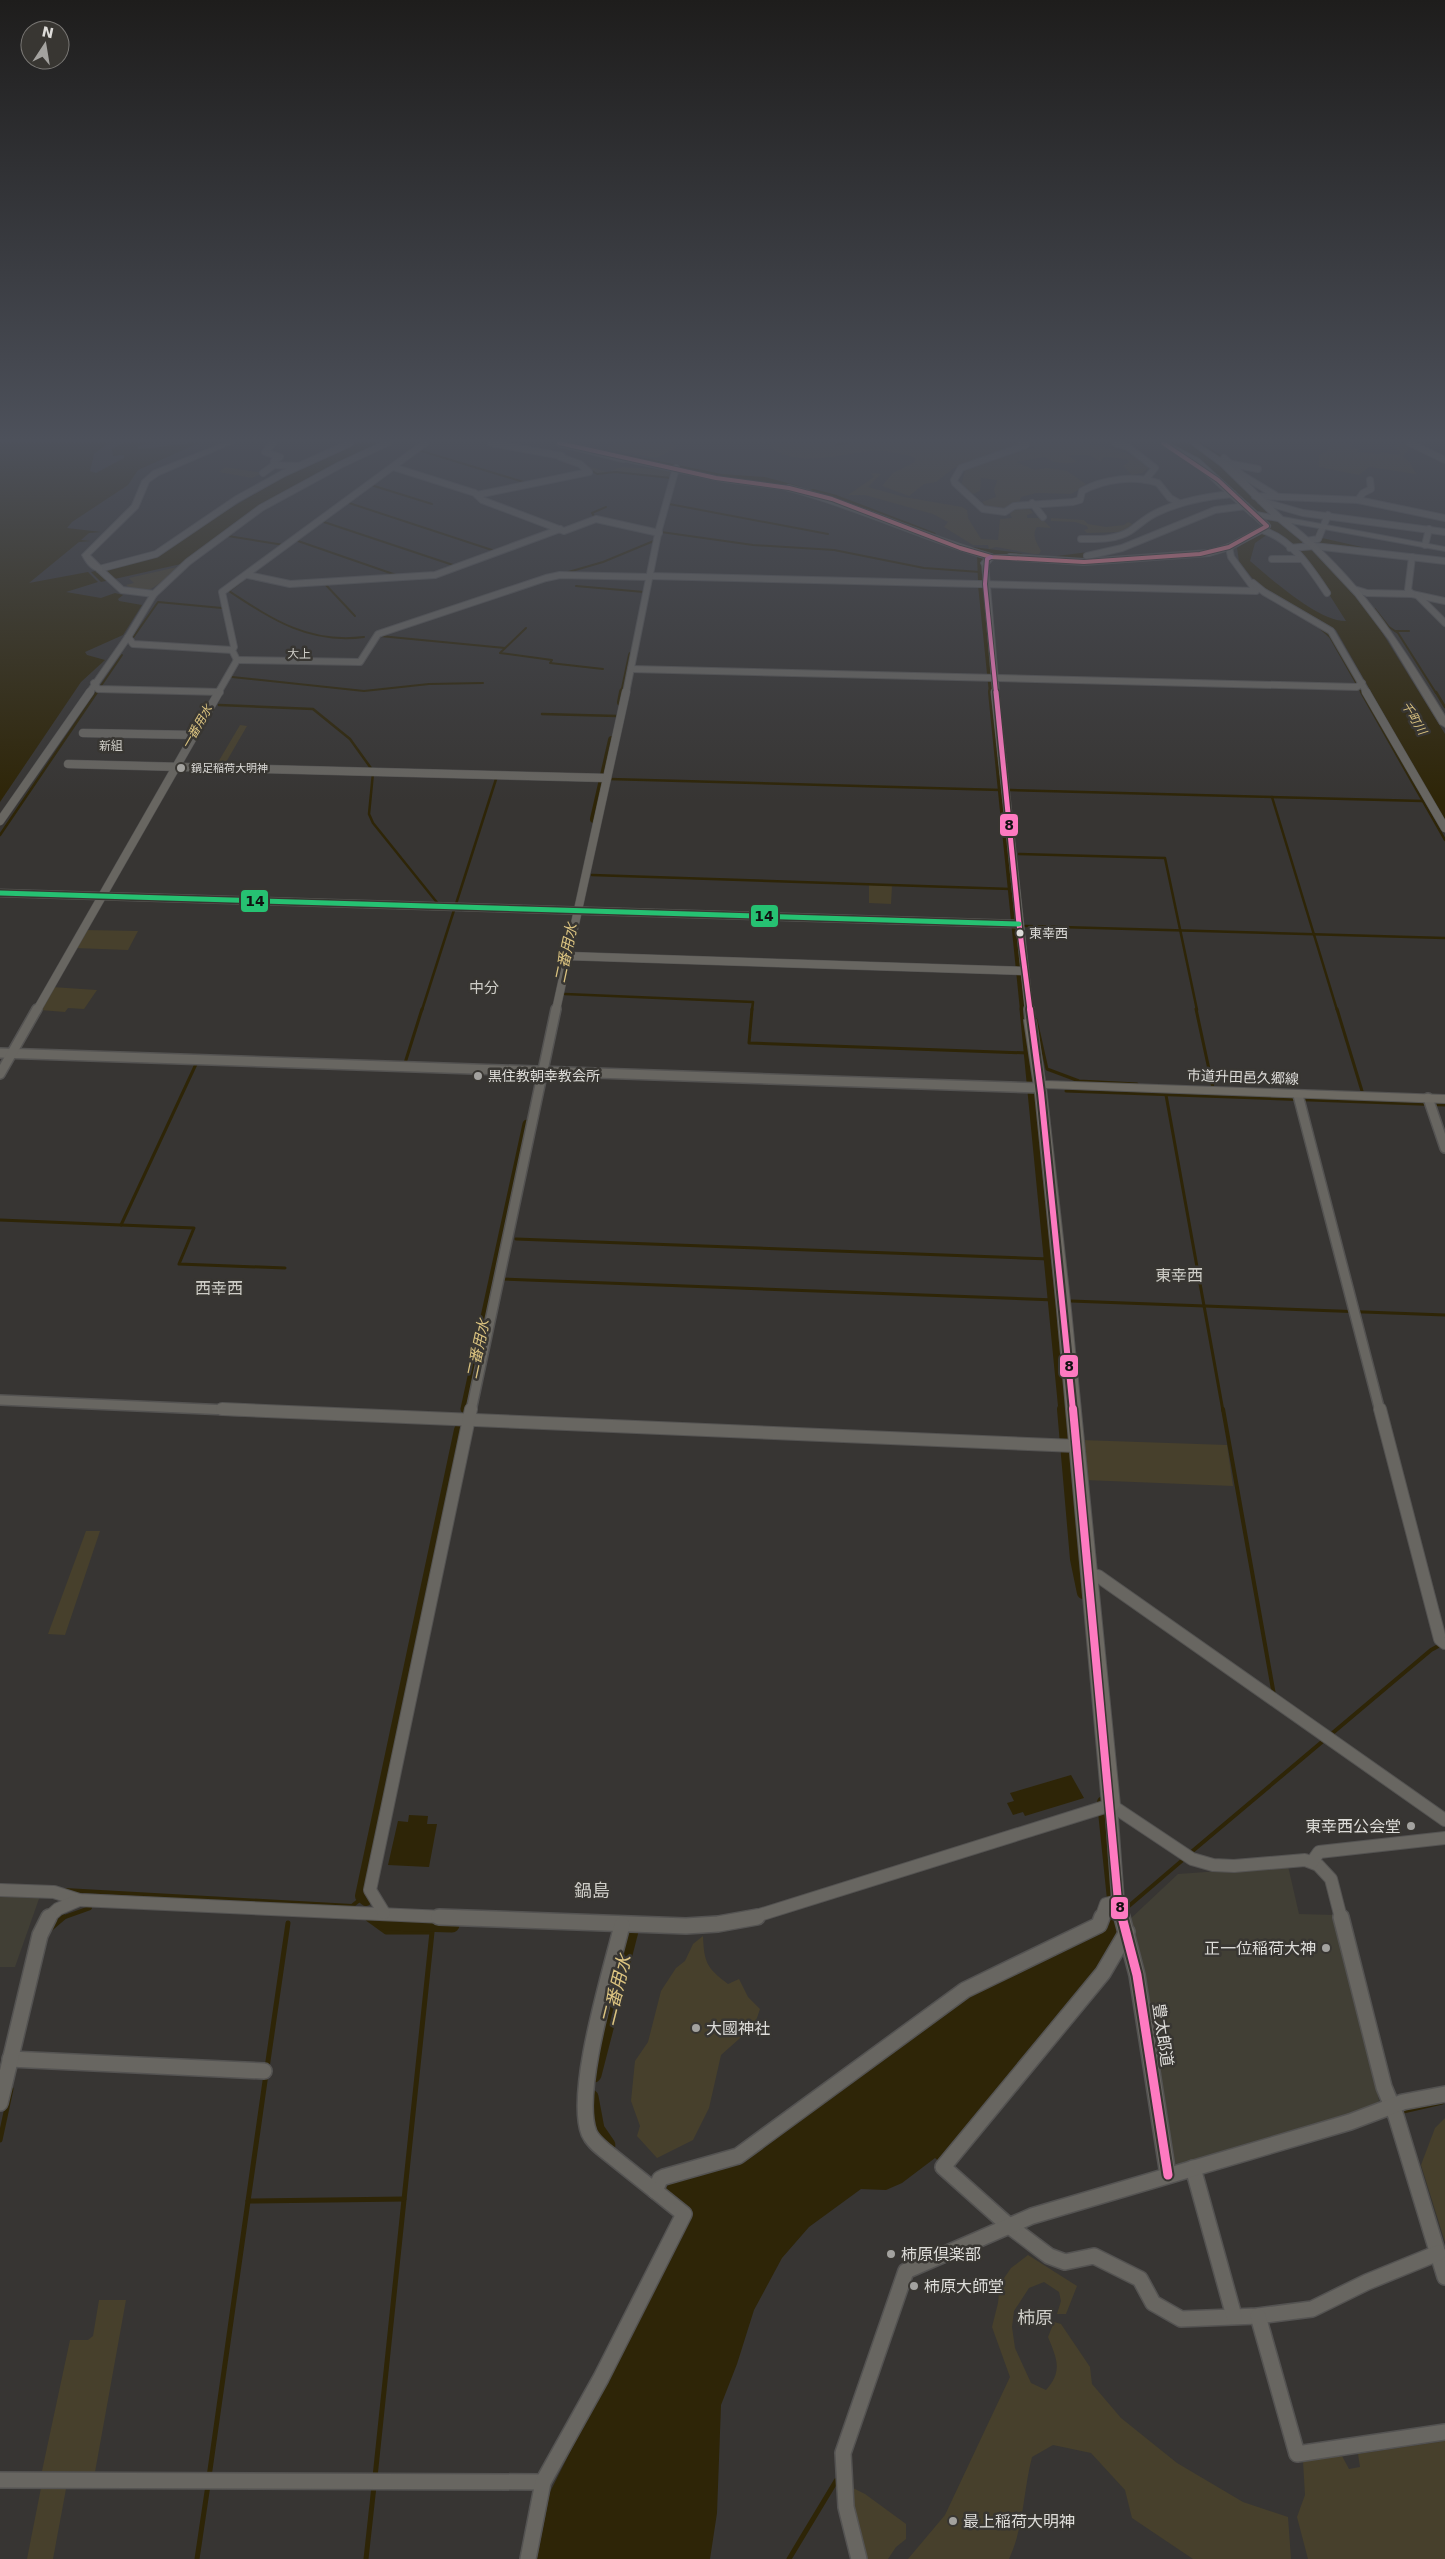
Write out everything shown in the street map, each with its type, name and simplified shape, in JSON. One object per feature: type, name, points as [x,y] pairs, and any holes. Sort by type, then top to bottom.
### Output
[{"type":"street","points":[[91,562],[122,590],[154,594]]},
{"type":"street","points":[[99,569],[124,562]]},
{"type":"street","points":[[0,821],[97,687],[154,594],[188,562]]},
{"type":"street","points":[[236,659],[232,650],[234,647],[221,594],[263,562]]},
{"type":"street","points":[[245,576],[290,584],[435,575],[469,562]]},
{"type":"street","points":[[384,1913],[370,1890],[540,1071],[568,956],[604,778],[631,668],[652,562]]},
{"type":"street","points":[[988,562],[985,584],[991,678],[1015,924],[1030,1020],[1076,1446],[1088,1574],[1105,1807]]},
{"type":"street","points":[[236,659],[360,662],[378,634],[560,575],[1256,591],[1235,562]]},
{"type":"street","points":[[1306,562],[1327,593]]},
{"type":"street","points":[[1331,562],[1371,608],[1393,639],[1445,724]]},
{"type":"street","points":[[1411,562],[1408,590],[1445,623]]},
{"type":"street","points":[[1246,577],[1264,592],[1331,631],[1360,685],[1445,828]]},
{"type":"street","points":[[1354,589],[1367,593],[1415,595],[1445,600]]},
{"type":"street","points":[[128,637],[133,644],[232,650]]},
{"type":"street","points":[[0,1074],[7,1053],[100,896],[236,659]]},
{"type":"street","points":[[631,668],[991,678],[1360,685]]},
{"type":"street","points":[[97,687],[218,692]]},
{"type":"street","points":[[83,733],[193,735]]},
{"type":"street","points":[[68,764],[604,778]]},
{"type":"street","points":[[0,893],[1015,924]]},
{"type":"street","points":[[568,956],[1021,970]]},
{"type":"street","points":[[7,1053],[1036,1087]]},
{"type":"street","name":"市道升田邑久郷線","points":[[1036,1087],[1429,1102],[1445,1099]]},
{"type":"street","points":[[1299,1098],[1443,1641]]},
{"type":"street","points":[[1429,1102],[1445,1148]]},
{"type":"street","points":[[0,1400],[1076,1446]]},
{"type":"street","points":[[1088,1574],[1098,1576],[1445,1820]]},
{"type":"street","points":[[0,1890],[54,1892],[78,1900],[384,1913],[621,1930],[718,1924],[760,1916],[1105,1807],[1204,1864],[1227,1866],[1294,1859],[1312,1862],[1323,1870],[1334,1886],[1384,2087],[1394,2111],[1445,2277]]},
{"type":"street","name":"豊太郎道","points":[[1105,1807],[1119,1911],[1137,1975],[1168,2175]]},
{"type":"street","points":[[1312,1862],[1319,1852],[1445,1838]]},
{"type":"street","points":[[0,2103],[36,1950],[48,1915],[58,1908],[78,1900]]},
{"type":"street","points":[[657,2185],[738,2156],[965,1990],[1099,1925],[1106,1904],[1119,1911],[1104,1973],[943,2167],[1008,2225],[1049,2256],[1064,2262],[1094,2256],[1140,2280],[1153,2303],[1181,2319],[1258,2316],[1312,2309],[1403,2266],[1438,2253]]},
{"type":"street","points":[[528,2559],[544,2482],[601,2378],[684,2214],[657,2185],[620,2165],[590,2135],[586,2114],[585,2089],[587,2071],[621,1930]]},
{"type":"street","points":[[10,2059],[264,2071]]},
{"type":"street","points":[[859,2559],[848,2522],[842,2480],[843,2453],[906,2271],[1008,2225],[1168,2175],[1394,2111],[1445,2094]]},
{"type":"street","points":[[1193,2168],[1234,2316]]},
{"type":"street","points":[[1258,2316],[1298,2454],[1445,2432]]},
{"type":"street","points":[[0,2480],[544,2482]]},
{"type":"shaded area","points":[[177,567],[160,583],[147,590],[140,591],[126,585],[134,583],[129,578]]},
{"type":"shaded area","points":[[240,725],[247,726],[225,764],[227,767],[217,764]]},
{"type":"shaded area","points":[[869,885],[892,886],[891,904],[869,903]]},
{"type":"shaded area","points":[[85,930],[138,931],[128,950],[74,948]]},
{"type":"shaded area","points":[[52,987],[97,990],[84,1009],[68,1008],[65,1012],[40,1010]]},
{"type":"shaded area","points":[[1081,1440],[1227,1445],[1233,1486],[1085,1480]]},
{"type":"shaded area","points":[[86,1531],[100,1531],[65,1635],[48,1634]]},
{"type":"shaded area","points":[[1288,1866],[1299,1914],[1335,1915],[1379,2100],[1376,2110],[1183,2166],[1170,2163],[1128,1921],[1178,1874]]},
{"type":"shaded area","points":[[0,1894],[40,1896],[15,1967],[0,1967]]},
{"type":"shaded area","points":[[703,1936],[704,1953],[711,1969],[728,1984],[739,1979],[748,1997],[760,2009],[756,2021],[748,2031],[721,2055],[709,2108],[693,2140],[657,2158],[637,2136],[640,2126],[631,2101],[635,2061],[648,2042],[661,1991],[676,1968],[685,1961],[693,1944]]},
{"type":"shaded area","points":[[1445,2118],[1445,2242],[1421,2165],[1435,2128]]},
{"type":"shaded area","points":[[1028,2255],[1077,2286],[1066,2314],[1057,2314],[1061,2301],[1059,2292],[1044,2282],[1029,2288],[1014,2311],[1012,2327],[1015,2348],[1031,2383],[1046,2390],[1055,2377],[1056,2358],[1048,2337],[1054,2322],[1061,2324],[1090,2367],[1092,2384],[1121,2418],[1177,2463],[1243,2502],[1288,2517],[1291,2559],[1193,2559],[1132,2518],[1125,2490],[1091,2453],[1053,2445],[1032,2457],[1018,2534],[1009,2559],[908,2559],[945,2515],[1010,2377],[992,2327],[998,2303],[1000,2284],[1011,2268]]},
{"type":"shaded area","points":[[99,2300],[126,2300],[95,2472],[42,2471],[70,2340],[88,2340],[93,2336]]},
{"type":"shaded area","points":[[1445,2441],[1445,2559],[1308,2559],[1297,2517],[1305,2495],[1303,2461],[1342,2456],[1349,2469],[1360,2467],[1358,2454]]},
{"type":"shaded area","points":[[847,2485],[865,2494],[906,2524],[906,2539],[896,2547],[888,2559],[864,2559]]},
{"type":"shaded area","points":[[41,2488],[66,2489],[53,2559],[27,2559]]},
{"type":"water","points":[[0,562],[54,562],[29,583],[88,572],[98,582],[66,592],[101,598],[115,593],[123,595],[118,599],[119,601],[142,605],[123,635],[85,652],[87,655],[105,660],[81,682],[0,802]]},
{"type":"water","points":[[135,562],[183,562],[101,582],[91,572]]},
{"type":"water","name":"千町川","points":[[1240,562],[1252,562],[1282,588],[1309,607],[1335,619],[1346,621],[1309,562],[1326,562],[1367,608],[1445,734],[1445,822],[1336,630],[1256,583]]},
{"type":"water","points":[[1071,1775],[1084,1798],[1025,1816],[1023,1812],[1013,1815],[1007,1803],[1014,1801],[1010,1793]]},
{"type":"water","points":[[409,1815],[428,1816],[427,1824],[437,1824],[429,1867],[388,1865],[398,1821],[408,1822]]},
{"type":"water","points":[[1116,1907],[1122,1926],[1099,1970],[940,2162],[935,2158],[902,2183],[886,2190],[861,2189],[809,2227],[782,2258],[754,2310],[737,2364],[721,2405],[717,2513],[710,2559],[537,2559],[550,2492],[690,2213],[665,2191],[669,2182],[746,2157],[966,1997],[1108,1921],[1110,1909]]},
{"type":"waterway","points":[[360,562],[399,576]]},
{"type":"waterway","points":[[445,562],[456,566]]},
{"type":"waterway","points":[[565,573],[602,562]]},
{"type":"waterway","points":[[896,562],[924,568],[980,572]]},
{"type":"waterway","points":[[980,562],[981,581]]},
{"type":"waterway","points":[[241,582],[229,591],[292,628],[326,637],[364,637]]},
{"type":"waterway","points":[[324,583],[355,616]]},
{"type":"waterway","points":[[981,585],[992,693]]},
{"type":"waterway","points":[[576,586],[644,592]]},
{"type":"waterway","points":[[132,639],[158,602],[222,608]]},
{"type":"waterway","points":[[1375,609],[1389,627],[1395,631]]},
{"type":"waterway","points":[[1319,627],[1330,637],[1362,693]]},
{"type":"waterway","points":[[526,628],[500,653],[552,660],[550,663],[603,669]]},
{"type":"waterway","points":[[1395,631],[1409,631]]},
{"type":"waterway","points":[[1395,631],[1436,693]]},
{"type":"waterway","points":[[380,636],[505,648]]},
{"type":"waterway","points":[[96,693],[122,655]]},
{"type":"waterway","name":"二番用水","points":[[623,693],[631,655]]},
{"type":"waterway","points":[[232,677],[364,691],[429,684],[483,683]]},
{"type":"waterway","points":[[0,835],[97,692]]},
{"type":"waterway","name":"二番用水","points":[[621,702],[623,692]]},
{"type":"waterway","points":[[992,692],[1024,1010]]},
{"type":"waterway","points":[[1361,692],[1445,840]]},
{"type":"waterway","points":[[1436,692],[1445,707]]},
{"type":"waterway","points":[[219,705],[313,709],[350,739],[373,771]]},
{"type":"waterway","points":[[542,714],[617,716]]},
{"type":"waterway","name":"二番用水","points":[[594,819],[612,740]]},
{"type":"waterway","points":[[373,773],[369,814],[373,823],[439,905]]},
{"type":"waterway","points":[[422,1010],[497,776]]},
{"type":"waterway","points":[[609,779],[1001,790]]},
{"type":"waterway","points":[[1010,790],[1422,801]]},
{"type":"waterway","points":[[1272,797],[1314,934]]},
{"type":"waterway","points":[[1019,854],[1165,858],[1180,930]]},
{"type":"waterway","points":[[592,875],[1011,889]]},
{"type":"waterway","points":[[1025,926],[1180,930]]},
{"type":"waterway","points":[[1180,930],[1314,934]]},
{"type":"waterway","points":[[1180,930],[1197,1010]]},
{"type":"waterway","points":[[1314,934],[1445,938]]},
{"type":"waterway","points":[[1314,934],[1337,1010]]},
{"type":"waterway","points":[[565,994],[753,1002],[752,1010]]},
{"type":"waterway","points":[[405,1063],[422,1009]]},
{"type":"waterway","points":[[752,1009],[749,1043],[1028,1053]]},
{"type":"waterway","points":[[1024,1009],[1063,1411]]},
{"type":"waterway","points":[[1196,1009],[1213,1088]]},
{"type":"waterway","points":[[1337,1009],[1362,1091]]},
{"type":"waterway","points":[[1036,1020],[1047,1069],[1079,1081],[1137,1084]]},
{"type":"waterway","points":[[121,1225],[197,1062]]},
{"type":"waterway","points":[[1066,1091],[1445,1105]]},
{"type":"waterway","points":[[1166,1095],[1204,1306]]},
{"type":"waterway","name":"二番用水","points":[[465,1409],[527,1124]]},
{"type":"waterway","points":[[0,1220],[121,1225]]},
{"type":"waterway","points":[[121,1225],[194,1228],[179,1264],[285,1268]]},
{"type":"waterway","points":[[516,1239],[1049,1259]]},
{"type":"waterway","points":[[501,1279],[1055,1300]]},
{"type":"waterway","points":[[1071,1301],[1204,1306]]},
{"type":"waterway","points":[[1204,1306],[1445,1315]]},
{"type":"waterway","points":[[1204,1306],[1223,1411]]},
{"type":"waterway","points":[[1063,1409],[1076,1559],[1083,1593]]},
{"type":"waterway","points":[[1223,1409],[1274,1695]]},
{"type":"waterway","name":"二番用水","points":[[366,1900],[361,1896],[460,1430]]},
{"type":"waterway","points":[[1189,1854],[1431,1650],[1442,1644]]},
{"type":"waterway","points":[[1103,1802],[1114,1909]]},
{"type":"waterway","points":[[1123,1911],[1185,1858]]},
{"type":"waterway","points":[[65,1890],[352,1906],[363,1897]]},
{"type":"waterway","points":[[63,1917],[90,1908]]},
{"type":"waterway","points":[[50,1929],[63,1917]]},
{"type":"waterway","points":[[368,1919],[386,1932],[432,1932],[375,2477]]},
{"type":"waterway","name":"二番用水","points":[[382,1919],[386,1923],[452,1925]]},
{"type":"waterway","points":[[267,2068],[288,1923]]},
{"type":"waterway","name":"二番用水","points":[[594,2075],[631,1931],[619,1931]]},
{"type":"waterway","points":[[248,2201],[266,2074]]},
{"type":"waterway","points":[[0,2140],[11,2089]]},
{"type":"waterway","name":"二番用水","points":[[591,2097],[597,2129],[608,2145]]},
{"type":"waterway","points":[[1399,2112],[1442,2102]]},
{"type":"waterway","points":[[248,2201],[404,2199]]},
{"type":"waterway","points":[[209,2477],[248,2201]]},
{"type":"waterway","points":[[789,2559],[836,2481]]},
{"type":"waterway","points":[[197,2559],[208,2485]]},
{"type":"waterway","points":[[366,2559],[374,2486]]},
{"type":"transit line","name":"8","points":[[987,562],[985,584],[1019,924],[1041,1093],[1064,1310],[1118,1901],[1137,1975],[1168,2175]]},
{"type":"transit line","name":"14","points":[[0,893],[1019,924]]},
{"type":"place","name":"鍋足稲荷大明神","points":[[181,768]]},
{"type":"place","name":"東幸西","points":[[1020,933]]},
{"type":"place","name":"黒住教朝幸教会所","points":[[478,1076]]},
{"type":"place","name":"東幸西公会堂","points":[[1411,1826]]},
{"type":"place","name":"正一位稲荷大神","points":[[1326,1948]]},
{"type":"place","name":"大國神社","points":[[696,2028]]},
{"type":"place","name":"柿原倶楽部","points":[[891,2254]]},
{"type":"place","name":"柿原大師堂","points":[[914,2286]]},
{"type":"place","name":"最上稲荷大明神","points":[[953,2521]]},
{"type":"district","name":"大上","points":[[299,654]]},
{"type":"district","name":"新組","points":[[111,746]]},
{"type":"district","name":"中分","points":[[484,988]]},
{"type":"district","name":"東幸西","points":[[1179,1275]]},
{"type":"district","name":"西幸西","points":[[219,1288]]},
{"type":"district","name":"鍋島","points":[[592,1890]]},
{"type":"district","name":"柿原","points":[[1035,2317]]},
{"type":"water label","name":"一番用水","points":[[197,727]]}]
